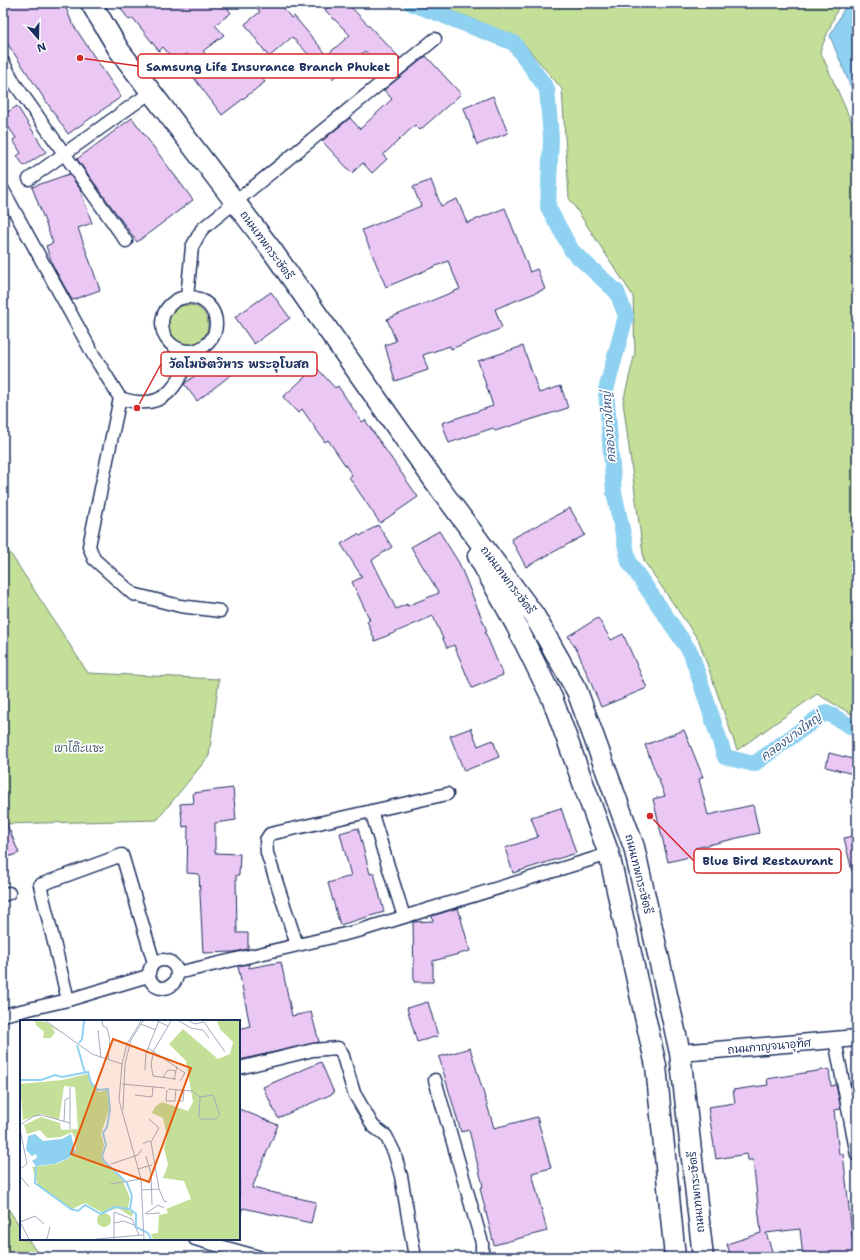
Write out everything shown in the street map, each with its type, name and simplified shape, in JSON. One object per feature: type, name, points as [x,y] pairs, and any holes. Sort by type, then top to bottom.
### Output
[{"type":"main road","name":"ถนนเทพกระษัตรี","points":[[95,4],[119,50],[271,249],[441,490],[534,615],[577,691],[634,847],[680,1053],[703,1257]]},
{"type":"main road","name":"ถนนเทพกระษัตรี","points":[[441,490],[516,625],[552,698],[609,854],[656,1066],[675,1257]]},
{"type":"main road","points":[[516,625],[534,615]]},
{"type":"street","points":[[187,297],[192,247],[202,229],[434,39]]},
{"type":"street","points":[[3,62],[15,84],[126,241]]},
{"type":"street","points":[[29,179],[151,92]]},
{"type":"street","points":[[3,190],[94,356],[120,398],[130,401],[153,403],[170,391],[180,378],[192,351]]},
{"type":"street","points":[[187,297],[201,300],[209,305],[217,322],[216,332],[205,347],[192,351],[179,350],[172,346],[162,332],[163,316],[167,308],[174,302],[187,297]]},
{"type":"street","points":[[120,398],[90,546],[94,558],[133,594],[180,606],[220,611]]},
{"type":"street","points":[[296,945],[267,853],[266,840],[270,834],[447,794]]},
{"type":"street","points":[[371,811],[404,917]]},
{"type":"street","points":[[177,973],[358,931],[609,854]]},
{"type":"street","points":[[68,1000],[40,884],[122,855],[154,963]]},
{"type":"street","points":[[158,960],[167,960],[176,968],[177,973],[174,983],[167,988],[153,985],[148,976],[148,970],[154,963],[158,960]]},
{"type":"street","points":[[3,1015],[68,1000],[148,976]]},
{"type":"street","name":"ถนนกาญจนาอุทิศ","points":[[680,1053],[857,1038]]},
{"type":"street","points":[[835,1040],[857,1155]]},
{"type":"street","points":[[240,1071],[313,1050],[338,1048],[342,1053],[354,1093],[373,1126],[386,1136],[394,1152],[401,1176],[415,1257]]},
{"type":"street","points":[[435,1080],[482,1243],[482,1257]]},
{"type":"street","points":[[199,1240],[259,1257]]},
{"type":"green space","points":[[432,3],[840,3],[820,51],[857,134],[857,717],[817,694],[737,750],[699,641],[644,561],[623,402],[635,353],[633,296],[569,198],[562,89],[518,37]]},
{"type":"green space","points":[[192,305],[199,308],[205,314],[208,325],[207,333],[199,342],[192,345],[184,345],[177,342],[169,333],[168,321],[171,314],[180,306]]},
{"type":"green space","name":"เขาโต๊ะแซะ","points":[[3,542],[88,673],[219,679],[209,756],[157,820],[3,824]]},
{"type":"green space","points":[[3,1201],[20,1226],[20,1240],[29,1240],[40,1257],[3,1257]]},
{"type":"water","points":[[847,3],[857,3],[857,102],[830,36]]},
{"type":"building","points":[[3,3],[64,3],[72,23],[121,97],[68,134],[7,43],[3,34]]},
{"type":"building","points":[[117,3],[224,3],[231,13],[215,25],[224,35],[203,51],[222,75],[244,57],[265,82],[222,115],[191,74],[197,69],[187,54],[175,62],[163,47],[159,51],[133,18],[129,20]]},
{"type":"building","points":[[253,3],[280,3],[291,18],[294,16],[327,55],[350,35],[325,10],[333,3],[347,3],[400,58],[384,71],[365,51],[332,79],[292,37],[269,57],[245,24],[260,12]]},
{"type":"building","points":[[426,56],[461,94],[420,130],[415,125],[383,155],[387,159],[372,173],[363,163],[352,173],[322,141],[350,118],[360,129],[392,99],[384,90]]},
{"type":"building","points":[[493,96],[508,133],[477,145],[464,108]]},
{"type":"building","points":[[17,106],[46,152],[24,166],[17,156],[21,153],[13,140],[16,138],[3,119],[3,115]]},
{"type":"building","points":[[132,118],[193,200],[137,242],[77,159]]},
{"type":"building","points":[[69,174],[80,189],[92,223],[78,228],[100,290],[72,300],[53,266],[46,246],[53,243],[32,187]]},
{"type":"building","points":[[431,180],[441,206],[457,199],[467,223],[505,208],[530,272],[537,269],[545,289],[495,309],[502,328],[451,349],[450,346],[423,355],[428,370],[395,381],[385,345],[396,341],[387,319],[460,289],[448,261],[386,287],[362,230],[421,206],[413,187]]},
{"type":"building","points":[[271,292],[290,318],[254,344],[235,317]]},
{"type":"building","points":[[523,346],[539,393],[561,386],[568,408],[495,431],[493,428],[449,443],[442,423],[493,406],[478,361]]},
{"type":"building","points":[[223,354],[236,371],[197,401],[184,384]]},
{"type":"building","points":[[316,367],[335,388],[338,386],[362,422],[365,420],[418,497],[380,523],[349,477],[352,475],[328,440],[325,442],[302,409],[298,413],[283,397]]},
{"type":"building","points":[[570,508],[585,535],[526,567],[511,539]]},
{"type":"building","points":[[378,525],[392,547],[372,560],[396,609],[439,593],[411,547],[439,531],[459,563],[503,675],[472,688],[454,645],[447,648],[433,616],[375,641],[367,621],[370,620],[352,582],[362,577],[341,544],[358,534],[360,536]]},
{"type":"building","points":[[598,618],[611,640],[623,634],[647,688],[601,707],[578,652],[568,636]]},
{"type":"building","points":[[471,728],[478,746],[493,740],[499,757],[464,771],[450,736]]},
{"type":"building","points":[[684,730],[703,777],[699,779],[708,815],[753,805],[759,833],[695,848],[697,855],[668,862],[653,799],[665,796],[645,745]]},
{"type":"building","points":[[829,753],[857,760],[853,774],[826,767]]},
{"type":"building","points":[[233,788],[236,820],[215,823],[215,853],[240,854],[239,875],[236,875],[237,933],[248,933],[248,949],[234,952],[203,953],[199,874],[187,873],[188,826],[183,827],[180,804],[194,803],[193,793]]},
{"type":"building","points":[[561,808],[576,853],[513,873],[505,848],[538,837],[531,817]]},
{"type":"building","points":[[3,815],[19,853],[3,859]]},
{"type":"building","points":[[358,828],[370,874],[374,873],[384,912],[340,925],[328,883],[351,876],[340,833]]},
{"type":"building","points":[[857,835],[857,871],[852,871],[844,838]]},
{"type":"building","points":[[458,908],[470,951],[433,961],[433,982],[414,982],[413,922],[433,921],[432,916]]},
{"type":"building","points":[[281,962],[292,1016],[311,1012],[319,1042],[240,1060],[240,1029],[250,1026],[238,966],[249,964],[249,968]]},
{"type":"building","points":[[428,1002],[438,1036],[417,1042],[407,1008]]},
{"type":"building","points":[[470,1048],[494,1128],[537,1117],[551,1168],[532,1173],[547,1231],[494,1245],[480,1188],[483,1186],[469,1130],[461,1132],[439,1057]]},
{"type":"building","points":[[321,1062],[334,1093],[278,1118],[263,1087]]},
{"type":"building","points":[[829,1069],[831,1086],[836,1085],[841,1109],[834,1110],[839,1154],[843,1154],[853,1243],[857,1243],[857,1257],[803,1257],[800,1229],[766,1233],[774,1257],[731,1257],[727,1244],[761,1233],[753,1160],[748,1160],[747,1154],[716,1159],[708,1107],[735,1103],[733,1090],[768,1085],[767,1079]]},
{"type":"building","points":[[851,1083],[857,1083],[857,1108],[856,1108]]},
{"type":"building","points":[[240,1109],[278,1125],[252,1188],[316,1202],[311,1223],[243,1208],[240,1215]]},
{"type":"waterway","name":"คลองบางใหญ่","points":[[411,3],[514,43],[547,89],[551,138],[548,207],[572,251],[617,292],[626,316],[606,390],[614,492],[629,562],[691,653],[725,757],[754,764],[826,712],[857,730]]},
{"type":"place","name":"Samsung Life Insurance Branch Phuket","points":[[80,58]]},
{"type":"place","name":"วัดโฆษิตวิหาร พระอุโบสถ","points":[[137,408]]},
{"type":"place","name":"Blue Bird Restaurant","points":[[650,816]]}]
